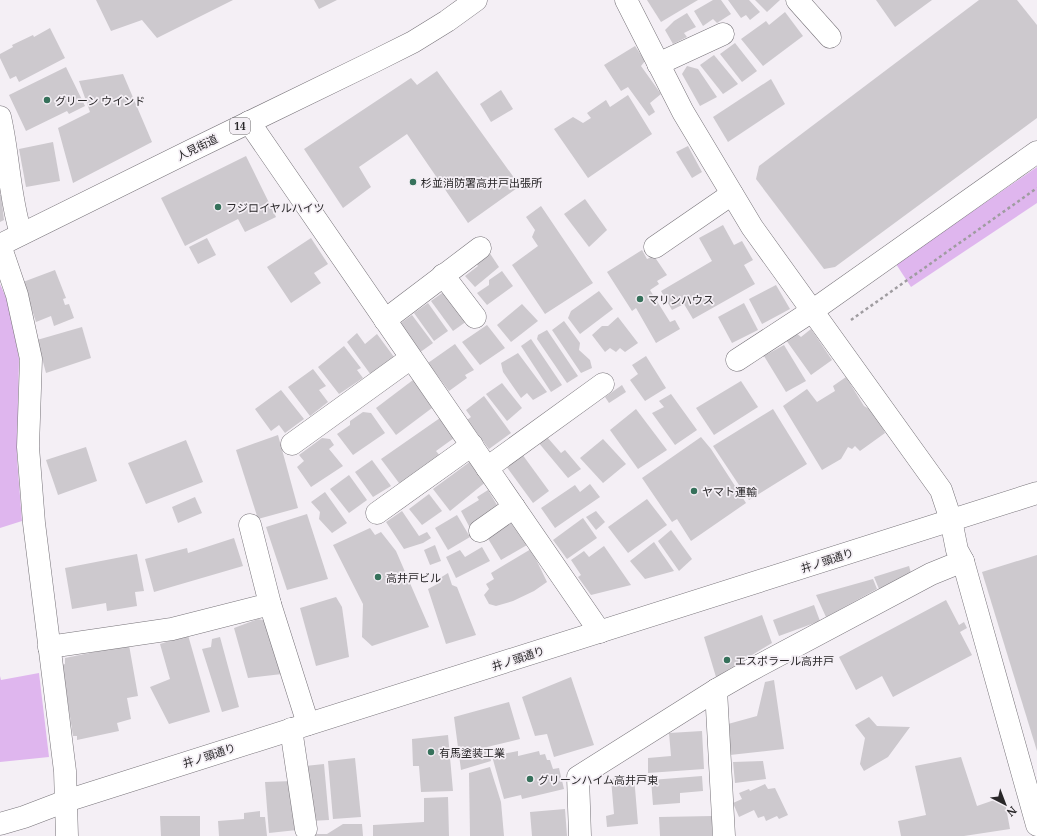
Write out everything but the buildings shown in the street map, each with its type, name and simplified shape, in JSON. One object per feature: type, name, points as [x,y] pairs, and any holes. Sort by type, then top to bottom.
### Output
[{"type":"street","name":"人見街道","points":[[0,245],[413,42],[447,21],[476,0]]},
{"type":"street","points":[[626,0],[683,112],[752,227],[941,490],[951,520],[958,550],[963,561],[1037,825]]},
{"type":"street","points":[[797,0],[830,37]]},
{"type":"street","points":[[658,64],[723,34]]},
{"type":"street","points":[[0,117],[11,192],[21,234]]},
{"type":"street","points":[[249,122],[600,632]]},
{"type":"street","points":[[737,360],[812,311],[1037,152]]},
{"type":"street","points":[[655,247],[732,194]]},
{"type":"street","points":[[0,245],[17,295],[31,359],[28,447],[34,523],[65,771],[67,836]]},
{"type":"street","points":[[385,320],[480,248]]},
{"type":"street","points":[[443,275],[475,317]]},
{"type":"street","points":[[292,444],[411,358]]},
{"type":"street","points":[[487,468],[603,384]]},
{"type":"street","points":[[377,513],[472,445]]},
{"type":"street","name":"井ノ頭通り","points":[[0,824],[66,801],[1037,493]]},
{"type":"street","points":[[480,531],[514,507]]},
{"type":"street","points":[[250,525],[300,727],[306,829]]},
{"type":"street","points":[[580,836],[578,777],[749,670],[931,574],[963,561]]},
{"type":"street","points":[[49,647],[172,629],[270,604]]},
{"type":"street","points":[[716,690],[724,836]]},
{"type":"path","points":[[850,321],[1037,188]]},
{"type":"shaded area","points":[[1037,167],[1037,203],[911,287],[896,264]]},
{"type":"shaded area","points":[[0,284],[8,302],[19,358],[17,458],[22,521],[0,528]]},
{"type":"shaded area","points":[[39,673],[49,757],[0,762],[0,676],[1,680]]},
{"type":"place","name":"グリーン ウインド","points":[[47,100]]},
{"type":"place","name":"杉並消防署高井戸出張所","points":[[413,182]]},
{"type":"place","name":"フジロイヤルハイツ","points":[[218,207]]},
{"type":"place","name":"マリンハウス","points":[[640,299]]},
{"type":"place","name":"ヤマト運輸","points":[[694,491]]},
{"type":"place","name":"高井戸ビル","points":[[378,577]]},
{"type":"place","name":"エスポラール高井戸","points":[[727,660]]},
{"type":"place","name":"有馬塗装工業","points":[[431,752]]},
{"type":"place","name":"グリーンハイム高井戸東","points":[[530,779]]}]
